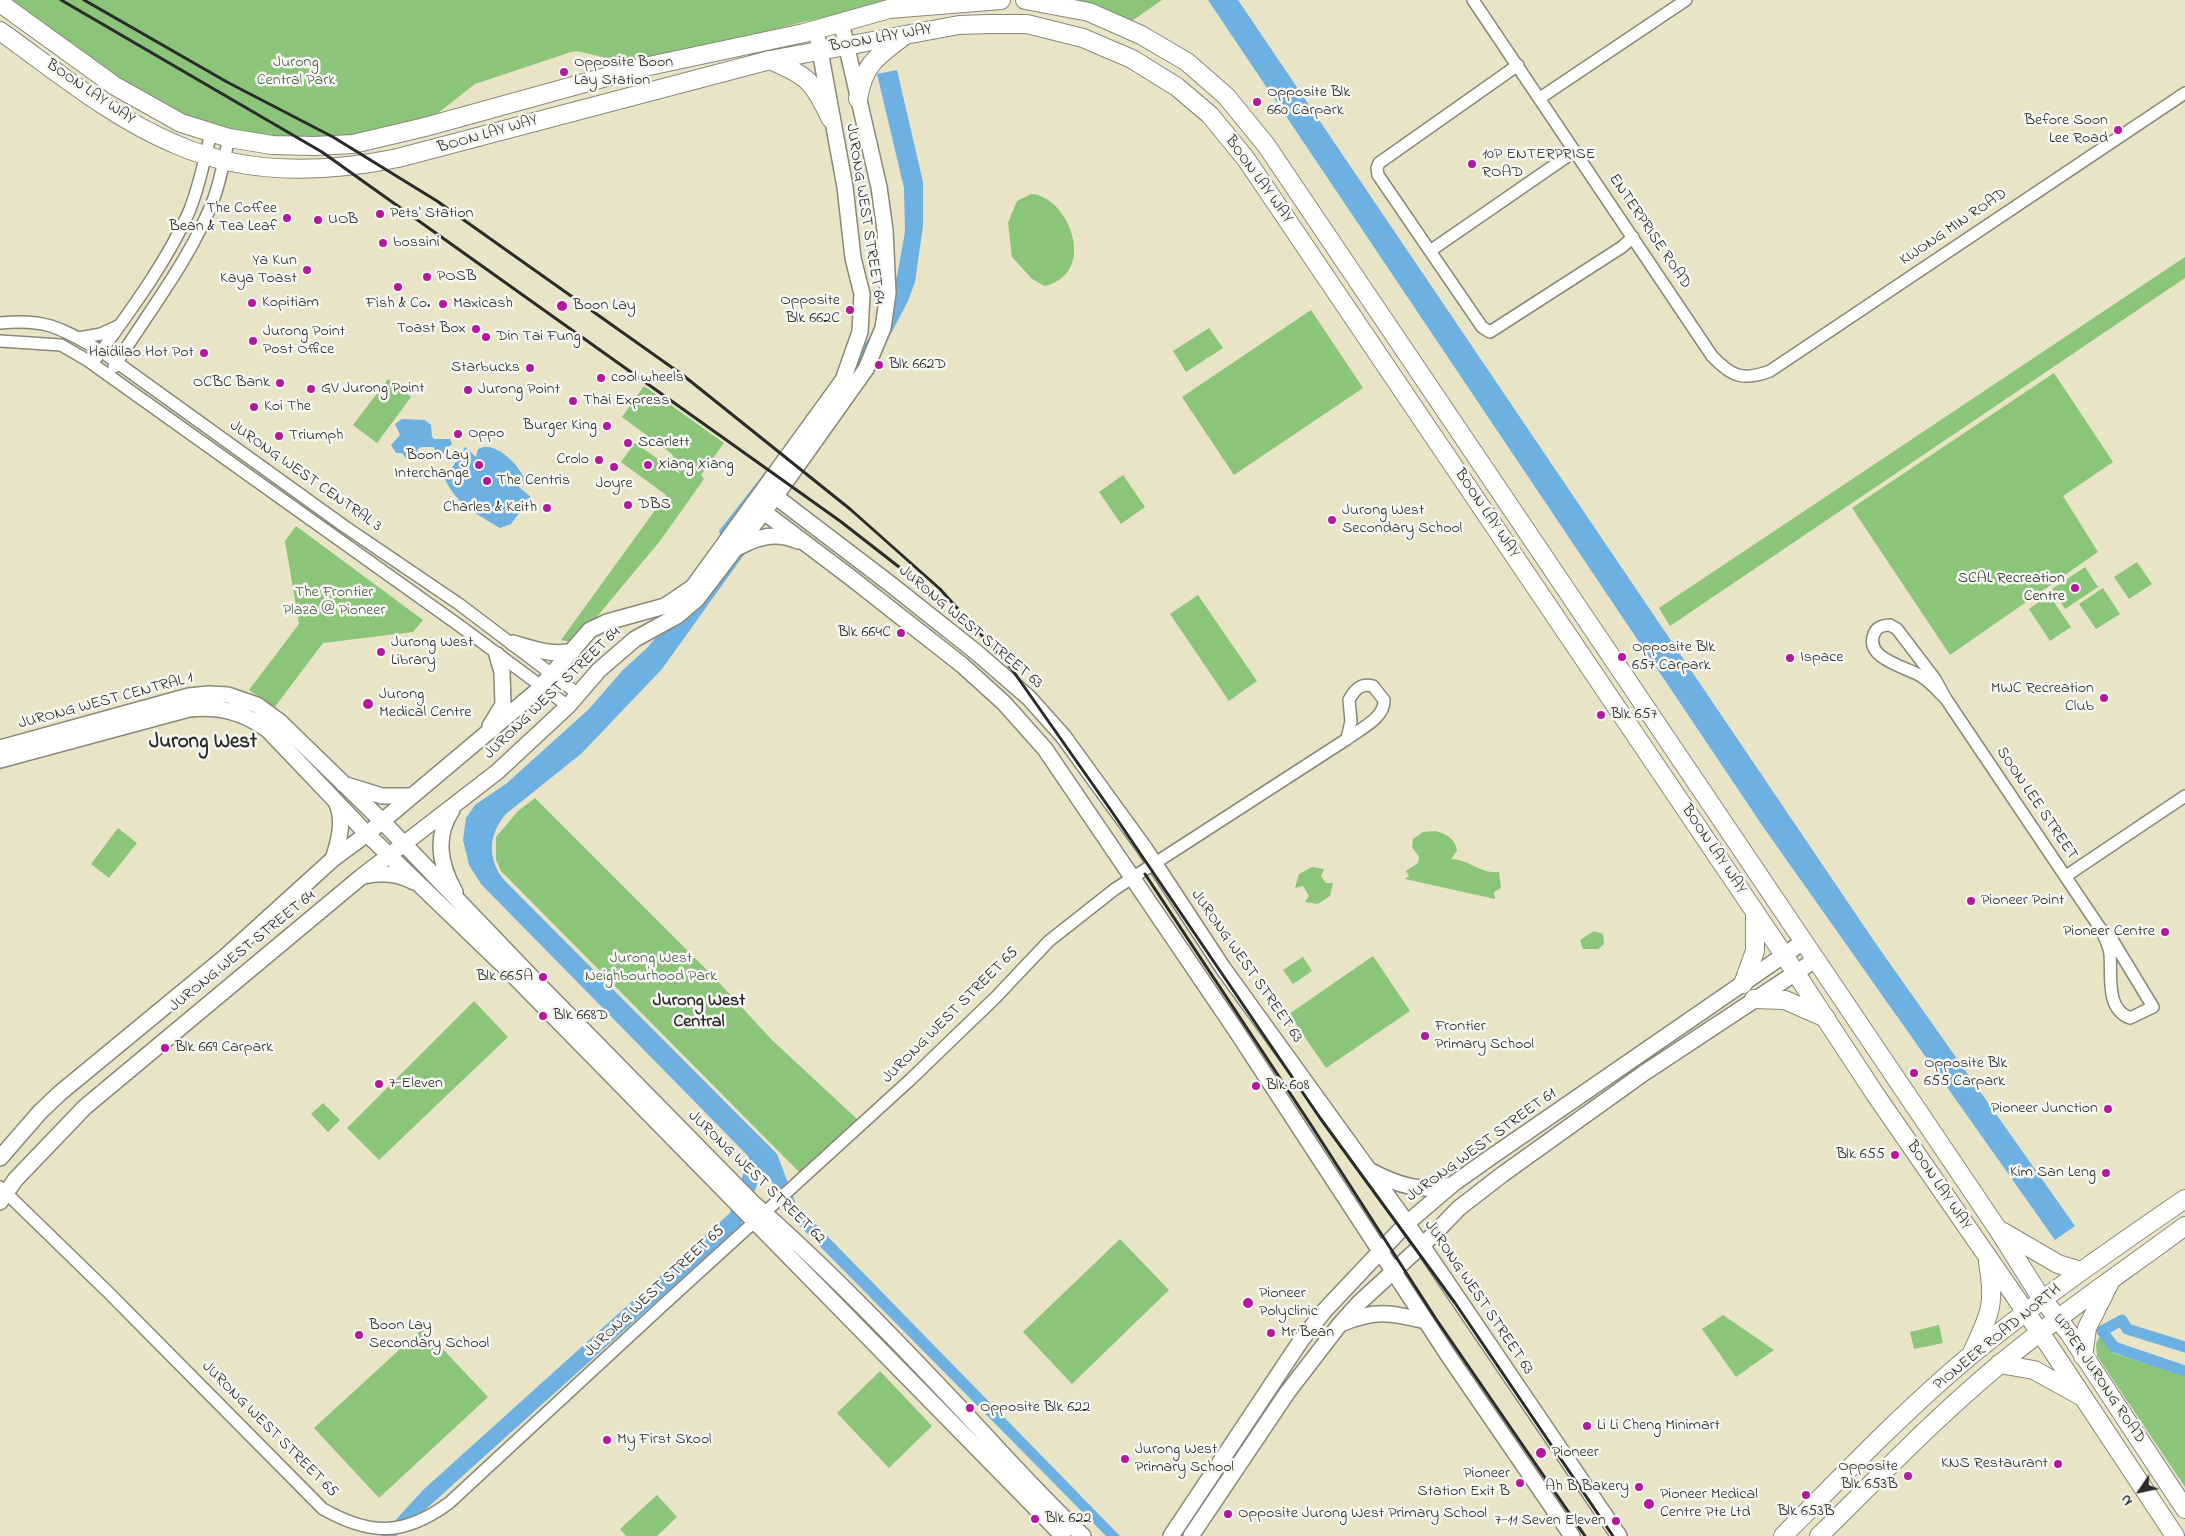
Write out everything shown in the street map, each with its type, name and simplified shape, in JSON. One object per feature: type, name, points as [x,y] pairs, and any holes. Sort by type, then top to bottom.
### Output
[{"type":"main road","name":"BOON LAY WAY","points":[[4,5],[115,86],[181,123],[211,134],[229,138],[272,145],[314,146],[353,144],[440,124],[635,69],[816,29],[888,10],[1001,0]]},
{"type":"main road","name":"BOON LAY WAY","points":[[1025,0],[1089,12],[1141,34],[1187,62],[1226,96],[1266,145],[2044,1300]]},
{"type":"main road","name":"BOON LAY WAY","points":[[0,31],[79,89],[124,118],[174,144],[223,160],[316,169],[356,167],[442,148],[568,112],[770,60],[959,25],[1027,24],[1083,38],[1132,58],[1177,87],[1210,115],[1246,159],[1784,955],[1875,1094],[2026,1314]]},
{"type":"main road","points":[[858,99],[862,78],[870,65],[906,34]]},
{"type":"main road","points":[[770,60],[806,78],[817,91],[831,119]]},
{"type":"main road","points":[[1743,984],[1754,951],[1755,912]]},
{"type":"main road","points":[[1754,999],[1785,1000],[1826,1018]]},
{"type":"main road","name":"PIONEER ROAD NORTH","points":[[1783,1536],[1857,1461],[1971,1356],[2081,1270],[2185,1199]]},
{"type":"main road","name":"PIONEER ROAD NORTH","points":[[1819,1536],[1946,1411],[1999,1364],[2112,1278],[2185,1226]]},
{"type":"main road","points":[[1997,1228],[2058,1264],[2081,1270]]},
{"type":"main road","points":[[1971,1356],[1991,1310],[1992,1286],[1987,1257]]},
{"type":"main road","points":[[2083,1356],[2087,1328],[2112,1278]]},
{"type":"main road","name":"UPPER JURONG ROAD","points":[[2044,1300],[2185,1509]]},
{"type":"main road","name":"UPPER JURONG ROAD","points":[[2026,1314],[2175,1536]]},
{"type":"main road","points":[[1999,1364],[2034,1370],[2082,1397]]},
{"type":"street","name":"ENTERPRISE ROAD","points":[[1473,0],[1712,356],[1725,369],[1737,376]]},
{"type":"street","points":[[1540,98],[1686,0]]},
{"type":"street","name":"JURONG WEST STREET 64","points":[[0,1158],[40,1112],[60,1093],[233,951],[333,859],[367,834],[541,687],[590,630],[607,622],[665,606],[693,586],[770,493],[866,369],[883,328],[888,293],[885,230],[879,187],[841,22]]},
{"type":"street","name":"JURONG WEST STREET 64","points":[[770,493],[843,380],[860,332],[862,294],[853,258],[845,187],[816,29]]},
{"type":"street","points":[[1518,65],[1379,163],[1377,168],[1378,174],[1482,327],[1490,332],[1622,247],[1633,237]]},
{"type":"street","name":"KWONG MIN ROAD","points":[[1737,376],[1755,377],[1770,371],[2185,93]]},
{"type":"street","points":[[92,363],[147,287],[188,214],[197,190],[211,134]]},
{"type":"street","points":[[109,375],[188,250],[214,197],[229,138]]},
{"type":"street","points":[[1430,251],[1575,150]]},
{"type":"street","name":"JURONG WEST CENTRAL 3","points":[[0,323],[20,321],[42,322],[101,350],[344,526],[513,643],[578,694]]},
{"type":"street","points":[[79,338],[101,334],[120,325]]},
{"type":"street","name":"JURONG WEST CENTRAL 3","points":[[0,340],[61,345],[92,363],[568,706]]},
{"type":"street","name":"JURONG WEST STREET 63","points":[[770,493],[889,583],[1029,698],[1069,744],[1154,863],[1223,968],[1421,1245],[1619,1536]]},
{"type":"street","name":"JURONG WEST STREET 64","points":[[2,1193],[57,1133],[85,1106],[361,877],[497,772],[568,706],[599,670],[635,639],[677,616],[697,599],[736,549],[758,508]]},
{"type":"street","name":"JURONG WEST STREET 63","points":[[758,508],[811,546],[962,665],[1004,702],[1045,749],[1133,878],[1426,1321],[1572,1536]]},
{"type":"street","points":[[736,549],[752,540],[773,535],[783,535],[811,546]]},
{"type":"street","name":"SOON LEE STREET","points":[[1946,699],[1919,674],[1881,656],[1873,643],[1874,633],[1878,628],[1890,625],[1897,629],[1935,679],[1946,699],[2066,876],[2100,928],[2110,952],[2111,991],[2114,1001],[2120,1012],[2130,1018],[2136,1017],[2153,1007],[2113,941],[2100,928]]},
{"type":"street","points":[[513,643],[546,652],[563,653],[573,650]]},
{"type":"street","points":[[482,738],[503,705],[502,672],[498,655]]},
{"type":"street","name":"JURONG WEST STREET 65","points":[[2,1193],[323,1509],[343,1521],[368,1528],[390,1530],[410,1526],[430,1517],[449,1503],[918,1073],[996,997],[1049,941],[1154,863],[1370,723],[1382,710],[1384,700],[1373,686],[1366,684],[1358,687],[1352,693],[1349,700],[1351,721],[1346,738]]},
{"type":"street","name":"JURONG WEST CENTRAL 1","points":[[0,748],[189,696],[228,695],[257,705],[279,721],[337,790],[367,834],[389,856]]},
{"type":"street","name":"JURONG WEST CENTRAL 1","points":[[0,760],[190,709],[210,707],[227,709],[249,717],[268,730],[337,790],[382,821],[403,845]]},
{"type":"street","points":[[333,859],[341,828],[341,811],[337,790],[382,796],[411,796]]},
{"type":"street","points":[[2066,876],[2185,796]]},
{"type":"street","points":[[457,802],[443,826],[439,845],[449,880],[461,902]]},
{"type":"street","name":"JURONG WEST STREET 62","points":[[403,845],[461,902],[635,1084],[1063,1536]]},
{"type":"street","name":"JURONG WEST STREET 62","points":[[389,856],[760,1218],[898,1344],[1042,1497],[1083,1536]]},
{"type":"street","points":[[361,877],[377,873],[389,874],[412,880],[422,887]]},
{"type":"street","name":"JURONG WEST STREET 61","points":[[1171,1536],[1302,1339],[1379,1249],[1453,1184],[1803,942]]},
{"type":"street","points":[[1191,1536],[1287,1393],[1340,1324],[1459,1208],[1503,1174],[1644,1073],[1815,960]]},
{"type":"street","points":[[1367,1169],[1394,1182],[1417,1189],[1439,1188],[1453,1184]]},
{"type":"street","points":[[1340,1324],[1360,1316],[1387,1312],[1426,1321]]},
{"type":"green space","name":"Jurong Central Park","points":[[6,0],[919,0],[803,22],[635,65],[577,51],[571,52],[475,84],[424,124],[352,141],[238,139],[136,97]]},
{"type":"green space","points":[[1060,0],[1162,0],[1129,23]]},
{"type":"green space","points":[[1031,194],[1044,198],[1056,207],[1066,220],[1072,235],[1074,251],[1071,266],[1062,278],[1045,286],[1032,279],[1012,257],[1008,223],[1017,201]]},
{"type":"green space","points":[[2185,257],[2185,278],[1670,626],[1659,608]]},
{"type":"green space","points":[[1311,310],[1363,388],[1234,475],[1182,397]]},
{"type":"green space","points":[[1209,328],[1223,348],[1186,372],[1173,351]]},
{"type":"green space","points":[[2054,373],[2113,462],[2063,496],[2098,552],[1950,655],[1852,508]]},
{"type":"green space","points":[[388,379],[411,397],[377,443],[353,425]]},
{"type":"green space","points":[[644,386],[724,443],[701,475],[704,479],[660,541],[575,643],[561,640],[666,495],[621,462],[635,443],[680,474],[672,454],[622,417]]},
{"type":"green space","points":[[1123,475],[1145,507],[1121,524],[1099,492]]},
{"type":"green space","name":"The Frontier Plaza @ Pioneer","points":[[296,526],[423,620],[413,632],[323,643],[274,708],[249,690],[299,624],[285,541]]},
{"type":"green space","points":[[2137,562],[2152,584],[2129,599],[2114,577]]},
{"type":"green space","name":"SCAL Recreation Centre","points":[[2085,567],[2098,587],[2065,609],[2052,589]]},
{"type":"green space","points":[[2103,588],[2120,614],[2096,629],[2079,604]]},
{"type":"green space","points":[[1198,595],[1257,681],[1229,701],[1170,614]]},
{"type":"green space","points":[[2049,595],[2071,627],[2050,641],[2029,609]]},
{"type":"green space","name":"Jurong West Neighbourhood Park","points":[[535,798],[713,976],[772,1040],[858,1120],[800,1173],[501,871],[496,860],[496,837],[518,811]]},
{"type":"green space","points":[[118,828],[137,843],[109,878],[91,864]]},
{"type":"green space","points":[[1435,831],[1447,835],[1455,844],[1457,851],[1451,859],[1486,871],[1499,872],[1501,888],[1494,892],[1495,899],[1405,879],[1409,876],[1406,871],[1418,863],[1419,857],[1412,847],[1413,839],[1423,832]]},
{"type":"green space","points":[[1312,867],[1324,869],[1321,876],[1326,883],[1333,883],[1330,896],[1318,904],[1305,902],[1309,896],[1303,886],[1295,888],[1299,874]]},
{"type":"green space","points":[[1594,931],[1603,934],[1604,944],[1598,949],[1583,949],[1580,940]]},
{"type":"green space","points":[[1373,956],[1410,1011],[1326,1068],[1289,1014]]},
{"type":"green space","points":[[1303,957],[1312,971],[1293,984],[1283,970]]},
{"type":"green space","points":[[474,1001],[508,1037],[379,1160],[347,1128]]},
{"type":"green space","points":[[323,1103],[340,1120],[328,1132],[311,1114]]},
{"type":"green space","points":[[1120,1239],[1169,1290],[1072,1384],[1023,1332]]},
{"type":"green space","points":[[1723,1315],[1774,1350],[1736,1377],[1702,1329]]},
{"type":"green space","points":[[1939,1325],[1943,1343],[1914,1349],[1910,1332]]},
{"type":"green space","points":[[423,1328],[488,1397],[379,1498],[314,1428]]},
{"type":"green space","points":[[2101,1333],[2113,1353],[2185,1376],[2185,1487],[2097,1356],[2096,1344]]},
{"type":"green space","points":[[880,1371],[932,1426],[889,1468],[837,1413]]},
{"type":"green space","points":[[657,1495],[677,1517],[657,1536],[626,1536],[620,1529]]},
{"type":"water","points":[[1208,0],[1238,0],[1874,941],[2075,1226],[2055,1240],[1764,828]]},
{"type":"water","points":[[897,70],[923,182],[923,226],[915,282],[908,301],[887,341],[807,455],[743,556],[662,669],[582,753],[506,814],[493,838],[493,856],[499,873],[505,881],[777,1154],[796,1204],[1120,1536],[1106,1536],[788,1214],[769,1176],[762,1172],[741,1225],[396,1536],[381,1536],[423,1490],[730,1213],[749,1157],[481,884],[469,865],[463,840],[466,818],[475,805],[507,783],[589,709],[623,670],[647,648],[665,626],[723,542],[719,531],[874,332],[888,303],[897,276],[905,232],[904,188],[877,74]]},
{"type":"water","points":[[402,419],[425,420],[431,425],[434,439],[450,439],[452,444],[445,450],[442,457],[436,456],[434,447],[421,447],[417,450],[417,458],[408,461],[402,453],[396,453],[391,445],[400,435],[395,424]]},
{"type":"water","points":[[465,447],[476,457],[478,449],[485,447],[500,451],[519,469],[526,482],[519,487],[531,497],[511,524],[500,528],[483,518],[461,502],[450,488],[445,479]]},
{"type":"waterway","points":[[2185,1347],[2127,1329],[2122,1320],[2102,1331],[2114,1347],[2185,1371]]},
{"type":"railway","points":[[61,0],[322,152],[840,521],[935,595],[943,604]]},
{"type":"railway","points":[[84,0],[227,82],[333,137],[437,201],[684,376],[850,509],[940,589],[1011,668],[1110,809],[1320,1118],[1455,1303],[1613,1536]]},
{"type":"railway","points":[[1145,874],[1311,1125],[1436,1319],[1585,1536]]},
{"type":"place","name":"Opposite Boon Lay Station","points":[[564,72]]},
{"type":"place","name":"Opposite Blk 660 Carpark","points":[[1257,102]]},
{"type":"place","name":"Before Soon Lee Road","points":[[2118,130]]},
{"type":"place","name":"10P ENTERPRISE ROAD","points":[[1472,164]]},
{"type":"place","name":"Pets' Station","points":[[380,214]]},
{"type":"place","name":"The Coffee Bean & Tea Leaf","points":[[287,218]]},
{"type":"place","name":"UOB","points":[[318,220]]},
{"type":"place","name":"bossini","points":[[383,243]]},
{"type":"place","name":"Ya Kun Kaya Toast","points":[[307,270]]},
{"type":"place","name":"POSB","points":[[427,277]]},
{"type":"place","name":"Fish & Co.","points":[[398,287]]},
{"type":"place","name":"Kopitiam","points":[[252,303]]},
{"type":"place","name":"Maxicash","points":[[443,304]]},
{"type":"place","name":"Boon Lay","points":[[562,306]]},
{"type":"place","name":"Opposite Blk 662C","points":[[850,310]]},
{"type":"place","name":"Toast Box","points":[[476,329]]},
{"type":"place","name":"Din Tai Fung","points":[[486,337]]},
{"type":"place","name":"Jurong Point Post Office","points":[[253,341]]},
{"type":"place","name":"Haidilao Hot Pot","points":[[204,353]]},
{"type":"place","name":"Blk 662D","points":[[879,365]]},
{"type":"place","name":"Starbucks","points":[[530,368]]},
{"type":"place","name":"cool wheels","points":[[601,378]]},
{"type":"place","name":"OCBC Bank","points":[[280,383]]},
{"type":"place","name":"GV Jurong Point","points":[[311,389]]},
{"type":"place","name":"Jurong Point","points":[[468,390]]},
{"type":"place","name":"Thai Express","points":[[573,401]]},
{"type":"place","name":"Koi The","points":[[254,407]]},
{"type":"place","name":"Burger King","points":[[607,426]]},
{"type":"place","name":"Oppo","points":[[458,434]]},
{"type":"place","name":"Triumph","points":[[279,436]]},
{"type":"place","name":"Scarlett","points":[[628,443]]},
{"type":"place","name":"Crolo","points":[[599,460]]},
{"type":"place","name":"Boon Lay Interchange","points":[[479,465]]},
{"type":"place","name":"Xiang Xiang","points":[[648,465]]},
{"type":"place","name":"Joyre","points":[[614,467]]},
{"type":"place","name":"The Centris","points":[[487,481]]},
{"type":"place","name":"DBS","points":[[628,505]]},
{"type":"place","name":"Charles & Keith","points":[[547,508]]},
{"type":"place","name":"Jurong West Secondary School","points":[[1332,520]]},
{"type":"place","name":"SCAL Recreation Centre","points":[[2075,588]]},
{"type":"place","name":"Blk 664C","points":[[901,633]]},
{"type":"place","name":"Jurong West Library","points":[[381,652]]},
{"type":"place","name":"Opposite Blk 657 Carpark","points":[[1622,657]]},
{"type":"place","name":"Ispace","points":[[1790,658]]},
{"type":"place","name":"MWC Recreation Club","points":[[2104,698]]},
{"type":"place","name":"Jurong Medical Centre","points":[[368,704]]},
{"type":"place","name":"Blk 657","points":[[1601,715]]},
{"type":"place","name":"Pioneer Point","points":[[1971,901]]},
{"type":"place","name":"Pioneer Centre","points":[[2165,932]]},
{"type":"place","name":"Blk 665A","points":[[543,977]]},
{"type":"place","name":"Blk 668D","points":[[543,1016]]},
{"type":"place","name":"Frontier Primary School","points":[[1425,1036]]},
{"type":"place","name":"Blk 669 Carpark","points":[[165,1048]]},
{"type":"place","name":"Opposite Blk 655 Carpark","points":[[1914,1073]]},
{"type":"place","name":"7-Eleven","points":[[379,1084]]},
{"type":"place","name":"Blk 608","points":[[1256,1086]]},
{"type":"place","name":"Pioneer Junction","points":[[2108,1109]]},
{"type":"place","name":"Blk 655","points":[[1895,1155]]},
{"type":"place","name":"Kim San Leng","points":[[2106,1173]]},
{"type":"place","name":"Pioneer Polyclinic","points":[[1248,1303]]},
{"type":"place","name":"Mr Bean","points":[[1271,1333]]},
{"type":"place","name":"Boon Lay Secondary School","points":[[359,1335]]},
{"type":"place","name":"Opposite Blk 622","points":[[970,1408]]},
{"type":"place","name":"Li Li Cheng Minimart","points":[[1587,1426]]},
{"type":"place","name":"My First Skool","points":[[607,1440]]},
{"type":"place","name":"Pioneer","points":[[1541,1453]]},
{"type":"place","name":"Jurong West Primary School","points":[[1125,1459]]},
{"type":"place","name":"KNS Restaurant","points":[[2058,1464]]},
{"type":"place","name":"Opposite Blk 653B","points":[[1908,1476]]},
{"type":"place","name":"Pioneer Station Exit B","points":[[1520,1483]]},
{"type":"place","name":"Ah B Bakery","points":[[1639,1487]]},
{"type":"place","name":"Blk 653B","points":[[1806,1495]]},
{"type":"place","name":"Pioneer Medical Centre Pte Ltd","points":[[1649,1504]]},
{"type":"place","name":"Opposite Jurong West Primary School","points":[[1228,1514]]},
{"type":"place","name":"Blk 622","points":[[1035,1519]]},
{"type":"place","name":"7-11 Seven Eleven","points":[[1616,1521]]},
{"type":"district","name":"Jurong West","points":[[203,744]]},
{"type":"district","name":"Jurong West Central","points":[[699,1012]]}]
